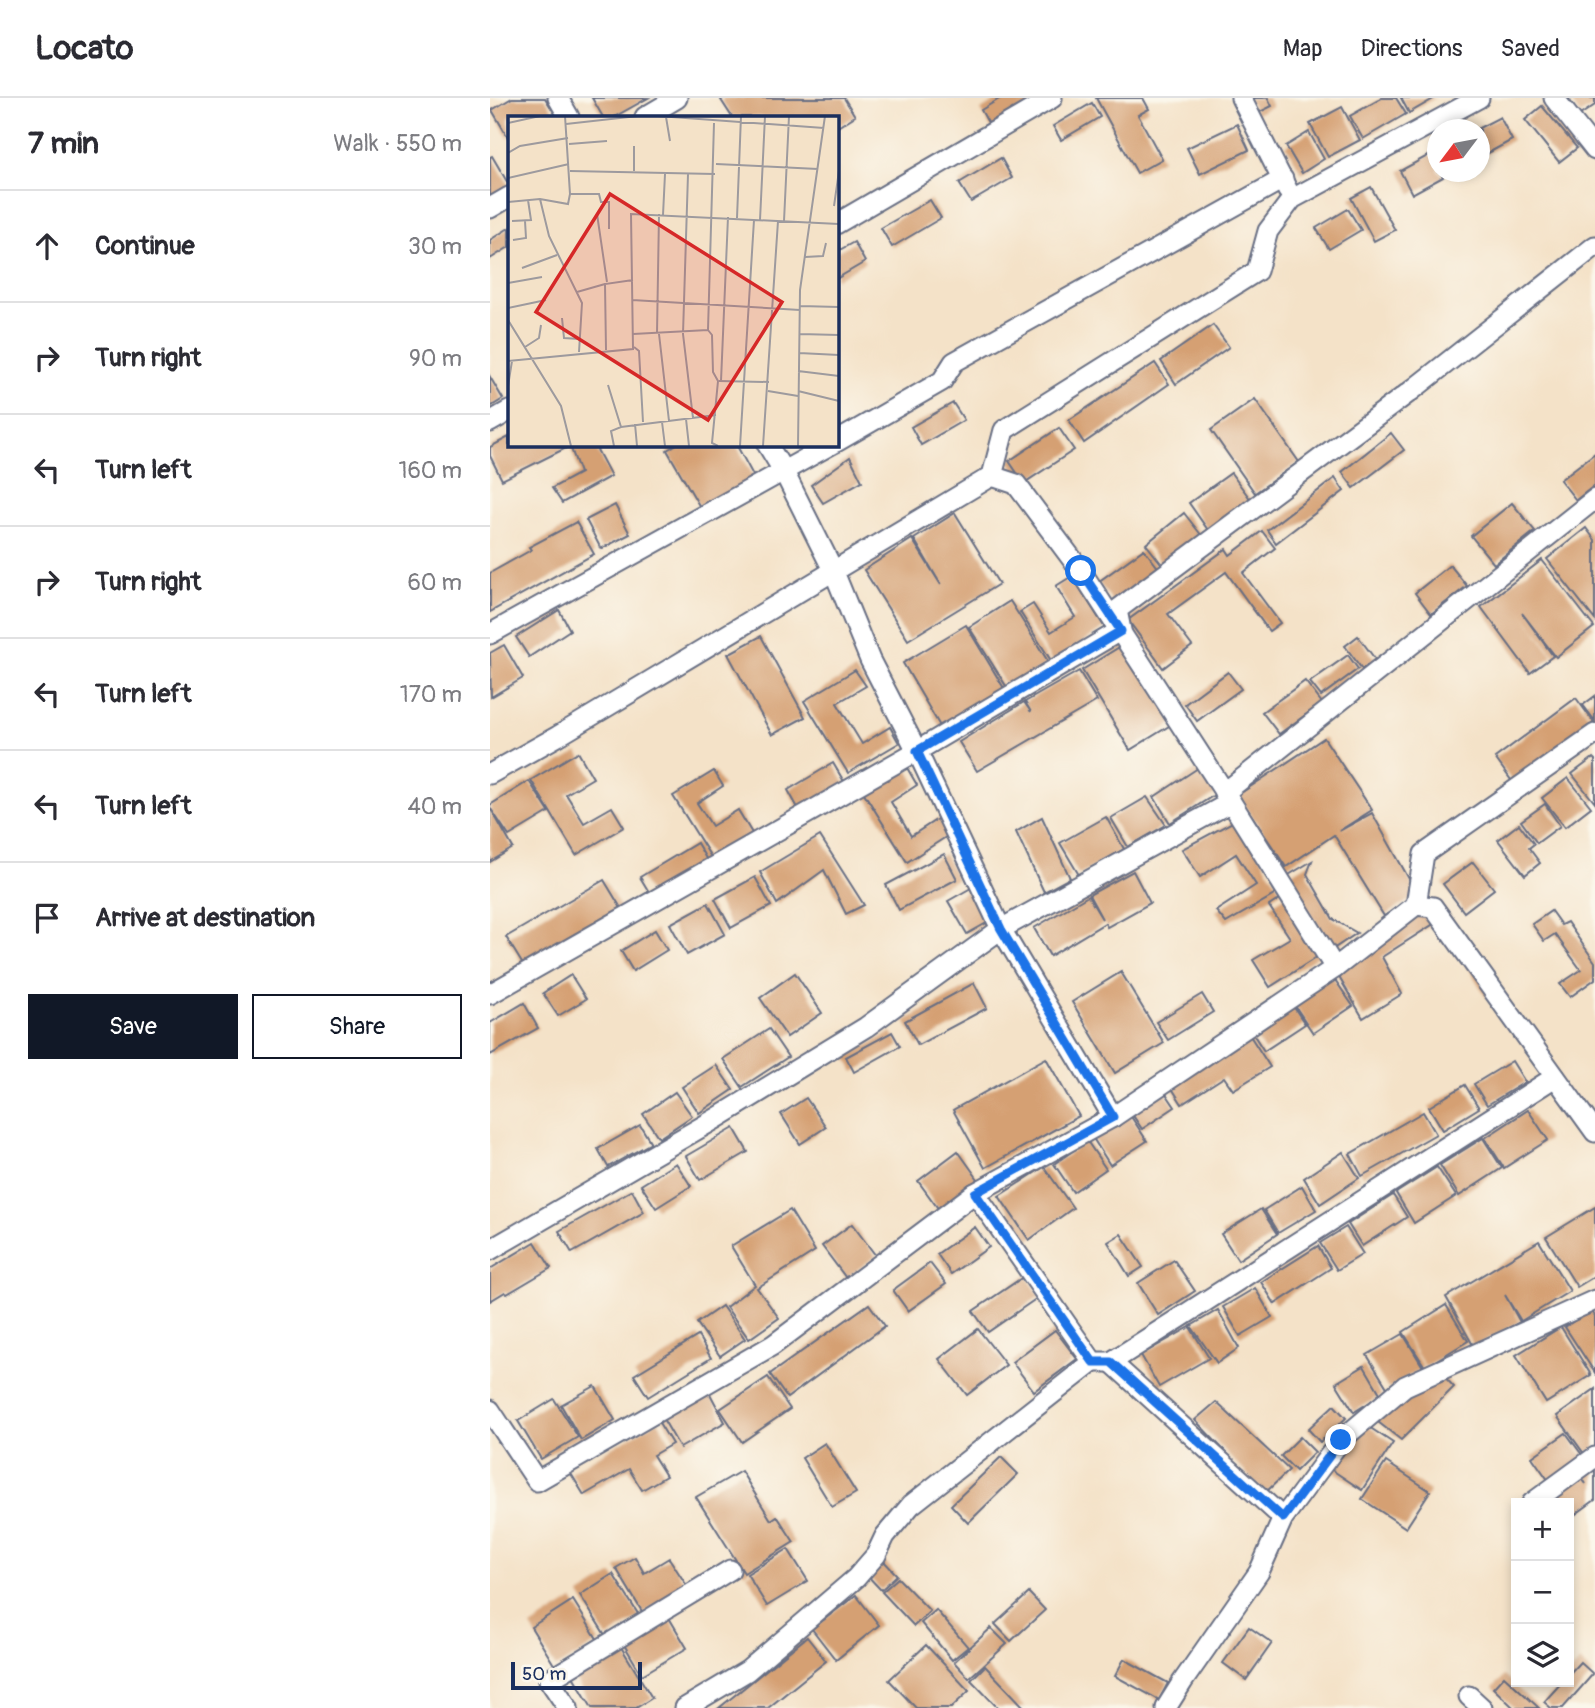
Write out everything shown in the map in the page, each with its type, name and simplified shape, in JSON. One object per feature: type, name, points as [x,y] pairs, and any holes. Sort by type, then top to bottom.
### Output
[{"type":"street","points":[[558,98],[568,116]]},
{"type":"street","points":[[647,116],[677,98]]},
{"type":"street","points":[[838,223],[1052,98]]},
{"type":"street","points":[[1241,98],[1292,199]]},
{"type":"street","points":[[490,774],[992,476],[1004,430],[1257,271],[1268,231],[1292,199],[1479,98]]},
{"type":"street","points":[[1553,98],[1595,150]]},
{"type":"street","points":[[838,441],[942,381],[954,362],[1283,179]]},
{"type":"street","points":[[490,208],[508,198]]},
{"type":"street","points":[[1121,631],[1117,610],[1411,391],[1595,246]]},
{"type":"street","points":[[490,422],[508,412]]},
{"type":"street","points":[[768,446],[834,572],[870,660],[917,751],[1001,929],[1113,1117]]},
{"type":"street","points":[[490,634],[829,446]]},
{"type":"street","points":[[992,476],[1016,484],[1081,571],[1335,968]]},
{"type":"street","points":[[490,1250],[717,1118],[866,1027],[1001,929],[1227,797],[1595,499]]},
{"type":"street","points":[[490,995],[1121,631]]},
{"type":"street","points":[[490,1410],[537,1481],[773,1345],[975,1193],[1113,1117],[1335,968],[1416,905],[1424,854],[1595,734]]},
{"type":"street","points":[[1416,905],[1433,907],[1595,1132]]},
{"type":"street","points":[[685,1708],[747,1671],[856,1578],[876,1555],[885,1536],[911,1505],[1102,1362],[1555,1077]]},
{"type":"street","points":[[975,1193],[1102,1362],[1283,1518]]},
{"type":"street","points":[[1166,1708],[1259,1572],[1283,1518],[1341,1440],[1405,1386],[1594,1301]]},
{"type":"street","points":[[1539,1498],[1595,1457]]},
{"type":"street","points":[[568,1708],[549,1679],[730,1570]]},
{"type":"building","points":[[512,98],[545,98],[556,116],[508,116],[508,137],[492,110]]},
{"type":"building","points":[[592,98],[648,98],[616,116],[602,116]]},
{"type":"building","points":[[844,98],[855,116],[838,127],[838,116],[731,116],[721,100]]},
{"type":"building","points":[[1001,98],[1029,98],[1034,107],[992,130],[981,110]]},
{"type":"building","points":[[1096,98],[1143,98],[1149,109],[1138,115],[1162,159],[1137,173]]},
{"type":"building","points":[[1248,98],[1268,98],[1272,106],[1256,114]]},
{"type":"building","points":[[1382,98],[1396,98],[1406,114],[1363,139],[1350,116]]},
{"type":"building","points":[[1401,98],[1435,98],[1409,113]]},
{"type":"building","points":[[1568,98],[1595,98],[1595,105],[1580,115]]},
{"type":"building","points":[[1092,103],[1100,117],[1061,140],[1053,126]]},
{"type":"building","points":[[1542,106],[1577,148],[1559,162],[1525,120]]},
{"type":"building","points":[[1342,107],[1360,140],[1328,157],[1310,124]]},
{"type":"building","points":[[1500,117],[1512,140],[1490,152],[1490,122]]},
{"type":"building","points":[[1237,124],[1249,150],[1200,174],[1187,148]]},
{"type":"building","points":[[1309,132],[1324,159],[1302,173],[1286,146]]},
{"type":"building","points":[[492,156],[508,186],[490,197]]},
{"type":"building","points":[[1427,156],[1427,182],[1434,182],[1412,194],[1400,171]]},
{"type":"building","points":[[1001,158],[1012,178],[971,202],[959,183]]},
{"type":"building","points":[[1371,187],[1395,230],[1374,241],[1351,198]]},
{"type":"building","points":[[930,200],[941,218],[892,247],[881,228]]},
{"type":"building","points":[[1348,209],[1361,230],[1329,249],[1316,228]]},
{"type":"building","points":[[508,229],[508,248],[490,259],[490,240]]},
{"type":"building","points":[[854,242],[865,262],[838,278],[838,251]]},
{"type":"building","points":[[1213,325],[1229,347],[1176,384],[1161,361]]},
{"type":"building","points":[[1155,363],[1169,384],[1084,443],[1069,420]]},
{"type":"building","points":[[490,377],[503,399],[490,407]]},
{"type":"building","points":[[1255,399],[1299,462],[1255,493],[1211,430]]},
{"type":"building","points":[[953,403],[964,420],[921,445],[911,427]]},
{"type":"building","points":[[1059,428],[1074,450],[1024,483],[1009,461]]},
{"type":"building","points":[[1391,433],[1404,450],[1354,488],[1342,472]]},
{"type":"building","points":[[508,438],[508,446],[570,446],[502,480],[490,456],[490,447]]},
{"type":"building","points":[[570,446],[595,446],[611,476],[562,503],[552,488],[580,473]]},
{"type":"building","points":[[674,446],[737,446],[755,479],[701,509],[667,450]]},
{"type":"building","points":[[1595,453],[1595,485],[1576,500],[1560,480]]},
{"type":"building","points":[[850,457],[862,481],[823,503],[811,485]]},
{"type":"building","points":[[1231,473],[1251,500],[1208,530],[1189,503]]},
{"type":"building","points":[[1335,478],[1344,491],[1276,543],[1267,530]]},
{"type":"building","points":[[1512,503],[1535,531],[1494,564],[1471,536]]},
{"type":"building","points":[[615,505],[630,534],[601,549],[586,520]]},
{"type":"building","points":[[955,513],[999,584],[908,640],[864,570],[912,539],[941,585],[914,539]]},
{"type":"building","points":[[1184,513],[1202,536],[1164,567],[1146,544]]},
{"type":"building","points":[[576,522],[594,554],[490,612],[490,573],[531,550],[529,547]]},
{"type":"building","points":[[1586,528],[1595,540],[1595,620],[1547,559]]},
{"type":"building","points":[[1262,531],[1275,548],[1243,573],[1280,623],[1269,631],[1226,572],[1168,614],[1192,646],[1163,668],[1128,620],[1226,549],[1230,555]]},
{"type":"building","points":[[1144,549],[1159,569],[1113,602],[1098,582]]},
{"type":"building","points":[[1542,560],[1594,627],[1556,657],[1522,613],[1553,656],[1530,673],[1481,607]]},
{"type":"building","points":[[1450,565],[1467,586],[1431,614],[1415,593]]},
{"type":"building","points":[[1072,576],[1105,628],[1052,662],[1020,612],[1033,604],[1051,632],[1075,617],[1056,586]]},
{"type":"building","points":[[1010,601],[1049,663],[1008,689],[969,627]]},
{"type":"building","points":[[559,610],[570,630],[529,657],[516,637]]},
{"type":"building","points":[[966,625],[1005,690],[941,728],[903,663]]},
{"type":"building","points":[[761,636],[805,717],[772,735],[728,654]]},
{"type":"building","points":[[1358,636],[1375,659],[1362,669],[1345,646]]},
{"type":"building","points":[[1126,643],[1174,723],[1130,750],[1082,670]]},
{"type":"building","points":[[504,645],[523,678],[491,697],[490,653]]},
{"type":"building","points":[[1348,655],[1358,669],[1321,696],[1310,682]]},
{"type":"building","points":[[855,670],[866,686],[837,703],[862,744],[890,727],[899,743],[848,773],[804,701]]},
{"type":"building","points":[[1079,671],[1097,701],[977,771],[959,742],[1024,702],[1031,712],[1025,702]]},
{"type":"building","points":[[1228,672],[1241,689],[1197,721],[1185,704]]},
{"type":"building","points":[[1305,681],[1322,703],[1279,734],[1262,712]]},
{"type":"building","points":[[1595,696],[1595,721],[1583,705]]},
{"type":"building","points":[[1576,698],[1595,724],[1514,784],[1495,758]]},
{"type":"building","points":[[1324,738],[1372,810],[1339,831],[1372,813],[1418,895],[1384,916],[1334,835],[1286,867],[1238,795]]},
{"type":"building","points":[[578,752],[593,778],[566,794],[584,823],[612,807],[624,827],[576,855],[531,780]]},
{"type":"building","points":[[1593,758],[1595,760],[1595,803],[1572,774]]},
{"type":"building","points":[[833,763],[849,790],[803,817],[788,790]]},
{"type":"building","points":[[906,766],[917,785],[891,802],[911,836],[939,818],[949,835],[907,862],[864,793]]},
{"type":"building","points":[[1201,766],[1219,792],[1170,823],[1154,797]]},
{"type":"building","points":[[714,771],[723,786],[697,803],[712,826],[738,810],[756,840],[716,865],[673,796]]},
{"type":"building","points":[[1568,778],[1591,807],[1565,827],[1542,798]]},
{"type":"building","points":[[529,781],[549,812],[509,836],[491,809],[513,848],[490,862],[490,805]]},
{"type":"building","points":[[1147,797],[1166,825],[1128,847],[1111,818]]},
{"type":"building","points":[[1545,804],[1560,826],[1537,843],[1521,821]]},
{"type":"building","points":[[1042,817],[1070,878],[1044,892],[1016,832]]},
{"type":"building","points":[[1106,817],[1124,849],[1079,875],[1060,843]]},
{"type":"building","points":[[1238,819],[1281,891],[1226,923],[1216,911],[1256,885],[1236,854],[1200,877],[1182,849]]},
{"type":"building","points":[[1519,824],[1534,844],[1529,848],[1540,863],[1525,875],[1498,840]]},
{"type":"building","points":[[820,836],[864,905],[846,914],[824,870],[777,904],[760,872]]},
{"type":"building","points":[[697,843],[712,869],[655,902],[640,877]]},
{"type":"building","points":[[944,854],[957,879],[899,910],[886,885]]},
{"type":"building","points":[[1312,861],[1307,874],[1333,919],[1357,933],[1333,949],[1287,876]]},
{"type":"building","points":[[1473,862],[1494,889],[1464,912],[1443,884]]},
{"type":"building","points":[[1133,871],[1150,903],[1107,927],[1105,923],[1050,956],[1034,928],[1088,896],[1102,919],[1089,895]]},
{"type":"building","points":[[755,877],[771,906],[731,928],[715,899]]},
{"type":"building","points":[[604,880],[627,918],[528,973],[506,937]]},
{"type":"building","points":[[971,888],[990,921],[967,934],[948,901]]},
{"type":"building","points":[[1286,895],[1320,955],[1270,987],[1253,960],[1290,938],[1269,906]]},
{"type":"building","points":[[1437,899],[1495,986],[1486,997],[1440,920],[1382,957],[1402,994],[1363,1018],[1336,972]]},
{"type":"building","points":[[708,903],[725,934],[687,955],[670,924]]},
{"type":"building","points":[[1551,911],[1561,925],[1567,922],[1595,962],[1595,979],[1570,997],[1560,984],[1581,970],[1555,934],[1544,941],[1532,924]]},
{"type":"building","points":[[655,930],[667,950],[633,971],[621,951]]},
{"type":"building","points":[[1121,972],[1164,1043],[1115,1073],[1072,1002]]},
{"type":"building","points":[[795,973],[822,1013],[787,1037],[760,998]]},
{"type":"building","points":[[1331,974],[1353,1006],[1313,1033],[1291,1000]]},
{"type":"building","points":[[571,975],[586,999],[558,1016],[543,993]]},
{"type":"building","points":[[974,983],[987,1008],[918,1045],[905,1021]]},
{"type":"building","points":[[1202,994],[1213,1012],[1168,1040],[1156,1022]]},
{"type":"building","points":[[524,1003],[538,1028],[490,1055],[490,1023]]},
{"type":"building","points":[[1291,1003],[1305,1024],[1264,1051],[1250,1029]]},
{"type":"building","points":[[769,1029],[788,1057],[742,1087],[723,1059]]},
{"type":"building","points":[[1247,1031],[1270,1067],[1233,1090],[1224,1077],[1182,1104],[1168,1082]]},
{"type":"building","points":[[892,1032],[900,1046],[854,1072],[846,1057]]},
{"type":"building","points":[[1046,1058],[1079,1116],[985,1168],[953,1110]]},
{"type":"building","points":[[1512,1061],[1525,1082],[1487,1105],[1474,1084]]},
{"type":"building","points":[[716,1065],[733,1090],[699,1113],[682,1087]]},
{"type":"building","points":[[1465,1085],[1479,1108],[1443,1130],[1429,1107]]},
{"type":"building","points":[[1163,1089],[1175,1107],[1142,1129],[1130,1111]]},
{"type":"building","points":[[675,1092],[692,1116],[659,1138],[643,1114]]},
{"type":"building","points":[[806,1098],[826,1127],[800,1144],[781,1114]]},
{"type":"building","points":[[1528,1110],[1548,1140],[1504,1168],[1485,1138]]},
{"type":"building","points":[[1128,1112],[1147,1141],[1110,1165],[1091,1135]]},
{"type":"building","points":[[1423,1112],[1436,1134],[1362,1176],[1350,1154]]},
{"type":"building","points":[[640,1125],[651,1143],[608,1167],[598,1149]]},
{"type":"building","points":[[734,1128],[748,1152],[700,1180],[686,1156]]},
{"type":"building","points":[[1483,1138],[1502,1168],[1459,1196],[1440,1165]]},
{"type":"building","points":[[1087,1141],[1106,1169],[1073,1192],[1054,1164]]},
{"type":"building","points":[[958,1151],[980,1182],[940,1211],[918,1181]]},
{"type":"building","points":[[1343,1152],[1359,1178],[1320,1204],[1304,1178]]},
{"type":"building","points":[[676,1163],[691,1186],[656,1208],[641,1185]]},
{"type":"building","points":[[1044,1167],[1073,1208],[1029,1240],[999,1196]]},
{"type":"building","points":[[1437,1167],[1456,1196],[1414,1223],[1396,1193]]},
{"type":"building","points":[[1302,1186],[1316,1210],[1278,1233],[1264,1210]]},
{"type":"building","points":[[632,1190],[644,1212],[572,1253],[559,1231]]},
{"type":"building","points":[[1393,1195],[1407,1217],[1362,1246],[1348,1224]]},
{"type":"building","points":[[1595,1207],[1595,1276],[1577,1287],[1546,1237]]},
{"type":"building","points":[[1261,1209],[1277,1234],[1238,1260],[1221,1234]]},
{"type":"building","points":[[790,1210],[815,1251],[757,1288],[779,1318],[749,1339],[726,1307],[755,1285],[731,1246]]},
{"type":"building","points":[[852,1224],[876,1256],[846,1278],[822,1246]]},
{"type":"building","points":[[975,1227],[989,1247],[951,1274],[937,1254]]},
{"type":"building","points":[[1346,1227],[1363,1254],[1337,1270],[1320,1243]]},
{"type":"building","points":[[1121,1234],[1143,1267],[1129,1276],[1108,1242]]},
{"type":"building","points":[[1539,1241],[1570,1291],[1521,1321],[1505,1295],[1520,1322],[1474,1347],[1446,1297]]},
{"type":"building","points":[[535,1242],[551,1268],[490,1301],[490,1269]]},
{"type":"building","points":[[1318,1246],[1331,1268],[1275,1304],[1261,1282]]},
{"type":"building","points":[[1174,1260],[1195,1291],[1158,1315],[1138,1283]]},
{"type":"building","points":[[930,1263],[946,1284],[908,1311],[893,1290]]},
{"type":"building","points":[[1026,1275],[1040,1296],[988,1332],[973,1311]]},
{"type":"building","points":[[1255,1288],[1272,1317],[1240,1336],[1223,1307]]},
{"type":"building","points":[[869,1304],[885,1326],[787,1398],[770,1374]]},
{"type":"building","points":[[1446,1305],[1468,1341],[1425,1367],[1403,1332]]},
{"type":"building","points":[[722,1306],[745,1339],[720,1356],[697,1323]]},
{"type":"building","points":[[1218,1310],[1239,1348],[1217,1363],[1191,1326]]},
{"type":"building","points":[[1591,1310],[1595,1316],[1595,1373],[1565,1327]]},
{"type":"building","points":[[1190,1327],[1209,1358],[1159,1387],[1141,1355]]},
{"type":"building","points":[[1561,1327],[1591,1375],[1546,1403],[1516,1355]]},
{"type":"building","points":[[978,1329],[1006,1365],[967,1395],[939,1359]]},
{"type":"building","points":[[1055,1330],[1077,1359],[1034,1391],[1012,1362]]},
{"type":"building","points":[[1403,1334],[1423,1367],[1388,1389],[1367,1355]]},
{"type":"building","points":[[698,1336],[711,1358],[648,1397],[634,1375]]},
{"type":"building","points":[[1364,1366],[1381,1395],[1354,1412],[1336,1383]]},
{"type":"building","points":[[1441,1373],[1454,1387],[1401,1440],[1373,1418]]},
{"type":"building","points":[[768,1377],[790,1409],[742,1442],[720,1409]]},
{"type":"building","points":[[595,1386],[615,1420],[581,1440],[561,1405]]},
{"type":"building","points":[[1595,1389],[1595,1448],[1585,1455],[1557,1416]]},
{"type":"building","points":[[708,1390],[725,1422],[680,1448],[662,1417]]},
{"type":"building","points":[[554,1399],[578,1437],[541,1459],[518,1421]]},
{"type":"building","points":[[1216,1402],[1289,1470],[1265,1493],[1195,1420]]},
{"type":"building","points":[[1334,1405],[1346,1418],[1320,1442],[1308,1429]]},
{"type":"building","points":[[658,1421],[672,1444],[653,1455],[666,1476],[642,1490],[629,1469],[584,1495],[570,1472]]},
{"type":"building","points":[[1363,1423],[1393,1443],[1362,1490],[1332,1470]]},
{"type":"building","points":[[1566,1433],[1585,1459],[1551,1484],[1532,1457]]},
{"type":"building","points":[[1300,1437],[1315,1452],[1296,1471],[1281,1456]]},
{"type":"building","points":[[825,1443],[856,1493],[832,1507],[802,1458]]},
{"type":"building","points":[[1001,1457],[1018,1474],[968,1523],[951,1505]]},
{"type":"building","points":[[1386,1462],[1430,1491],[1406,1528],[1362,1499]]},
{"type":"building","points":[[1595,1463],[1595,1500],[1574,1515],[1574,1498],[1546,1498],[1579,1475],[1586,1484],[1580,1474]]},
{"type":"building","points":[[741,1471],[771,1520],[777,1516],[794,1542],[744,1573],[696,1497]]},
{"type":"building","points":[[788,1549],[808,1581],[767,1606],[747,1574]]},
{"type":"building","points":[[635,1557],[644,1573],[669,1558],[687,1586],[643,1613],[616,1568]]},
{"type":"building","points":[[881,1558],[897,1575],[881,1590],[865,1573]]},
{"type":"building","points":[[613,1574],[640,1617],[607,1638],[580,1595]]},
{"type":"building","points":[[898,1578],[930,1611],[914,1626],[882,1592]]},
{"type":"building","points":[[1029,1593],[1045,1610],[1011,1641],[995,1624]]},
{"type":"building","points":[[856,1595],[879,1625],[836,1660],[812,1629]]},
{"type":"building","points":[[573,1600],[599,1642],[556,1668],[531,1627]]},
{"type":"building","points":[[936,1610],[968,1647],[952,1660],[921,1623]]},
{"type":"building","points":[[668,1616],[687,1648],[642,1675],[623,1643]]},
{"type":"building","points":[[1249,1627],[1272,1643],[1246,1680],[1223,1663]]},
{"type":"building","points":[[991,1628],[1007,1644],[969,1678],[954,1662]]},
{"type":"building","points":[[807,1637],[826,1661],[768,1708],[719,1708]]},
{"type":"building","points":[[926,1645],[969,1691],[951,1708],[916,1708],[889,1680]]},
{"type":"building","points":[[621,1647],[652,1698],[636,1708],[592,1708],[573,1676]]},
{"type":"building","points":[[1124,1659],[1168,1683],[1159,1700],[1115,1676]]},
{"type":"building","points":[[1580,1662],[1593,1674],[1563,1708],[1551,1708],[1544,1702],[1558,1687],[1574,1687],[1574,1669]]},
{"type":"building","points":[[985,1666],[1025,1708],[998,1708],[971,1680]]},
{"type":"building","points":[[1504,1676],[1511,1682],[1511,1687],[1516,1687],[1539,1708],[1514,1708],[1493,1688]]},
{"type":"route","points":[[1081,571],[1121,631],[917,751],[1001,929],[1113,1117],[975,1193],[1093,1362],[1111,1362],[1283,1518],[1341,1440]]}]
